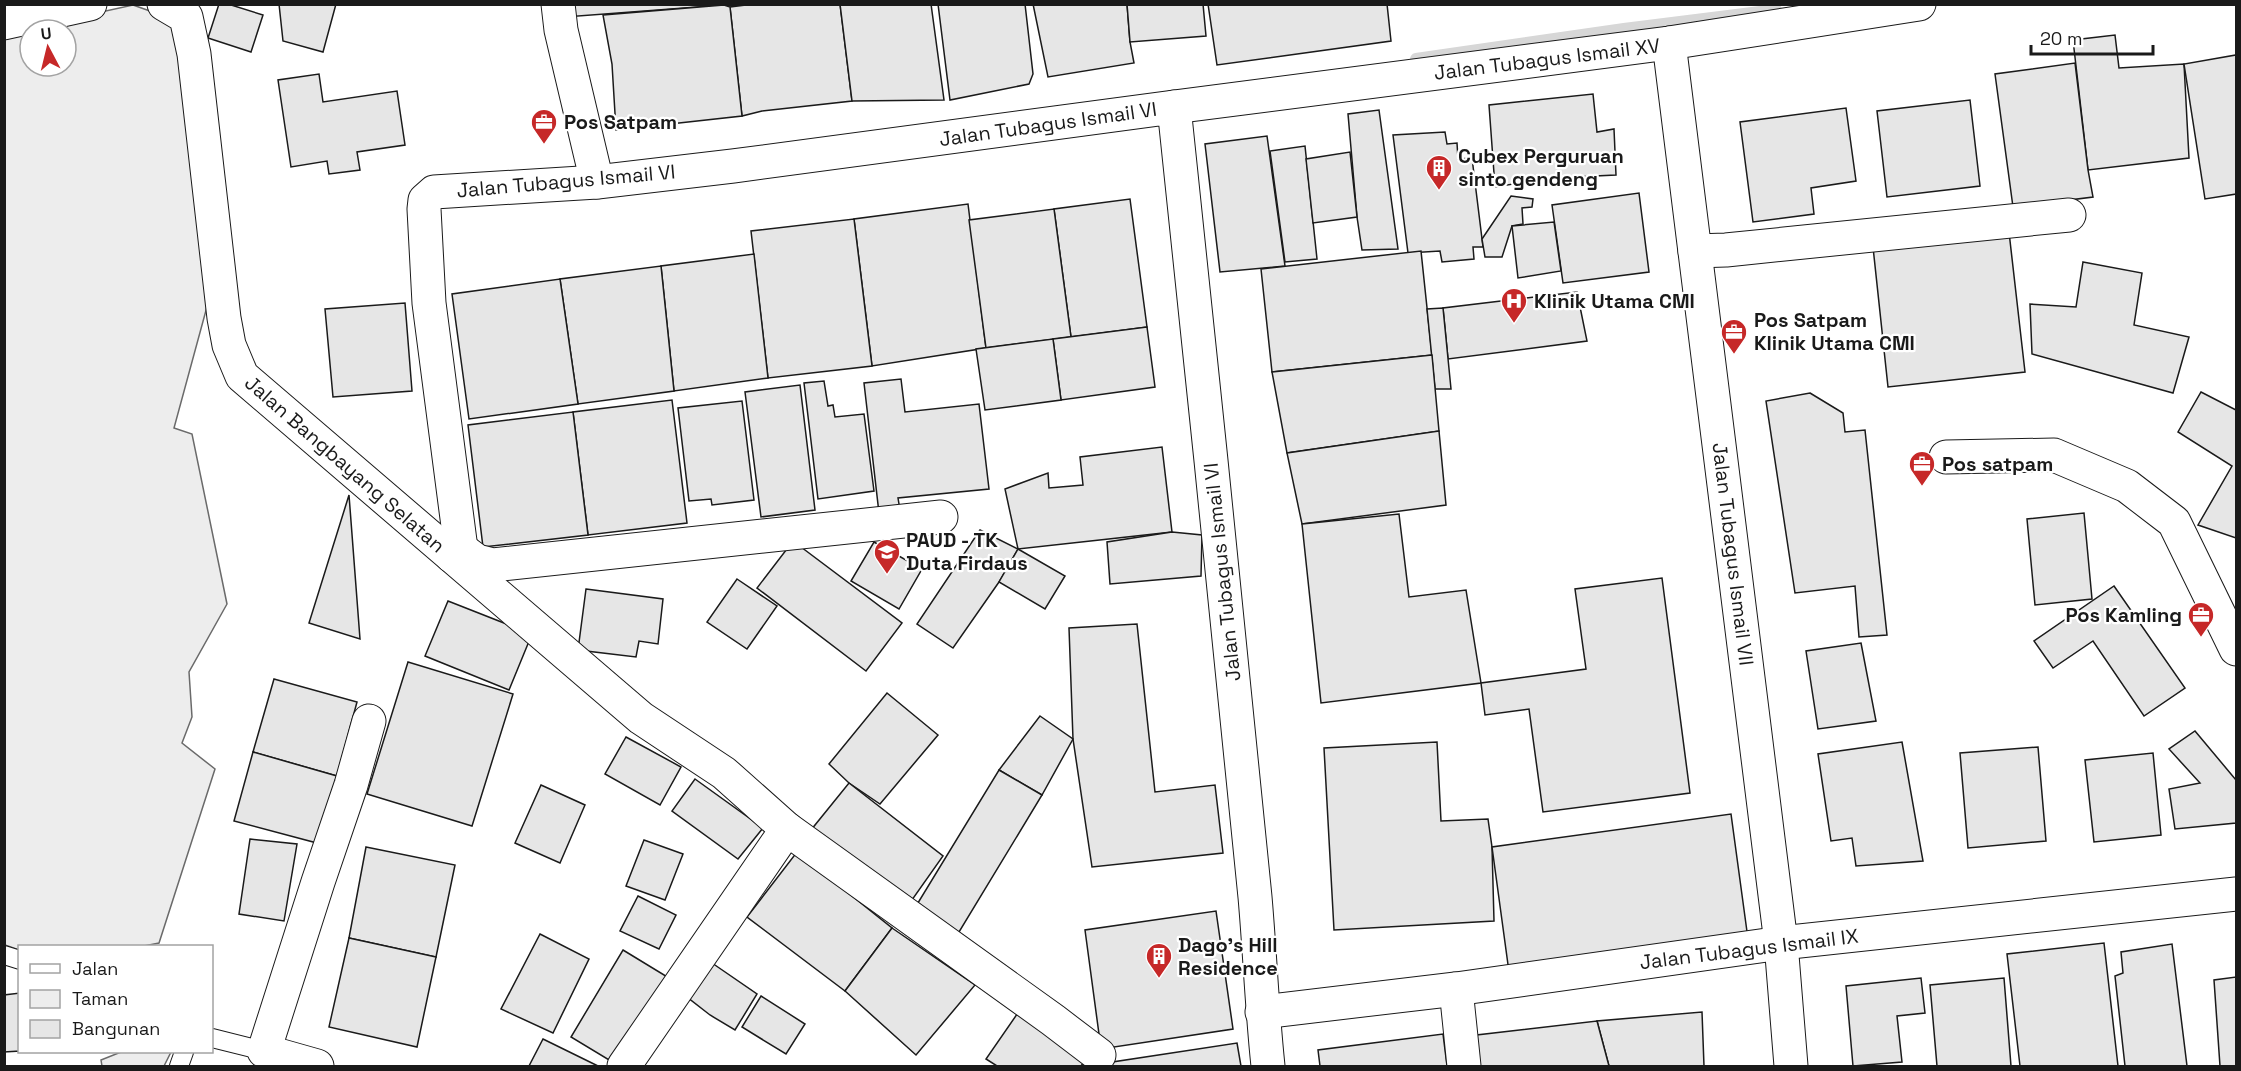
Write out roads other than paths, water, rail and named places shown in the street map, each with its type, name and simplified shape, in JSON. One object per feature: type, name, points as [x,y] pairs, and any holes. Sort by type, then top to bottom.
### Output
[{"type":"street","points":[[4,23],[90,4]]},
{"type":"street","name":"Jalan Bangbayang Selatan","points":[[164,4],[186,17],[194,54],[224,318],[229,345],[242,376],[456,553],[641,718],[723,773],[787,829],[1099,1055]]},
{"type":"street","points":[[558,4],[561,30],[597,182]]},
{"type":"street","name":"Jalan Tubagus Ismail XV","points":[[1174,107],[1668,43],[1919,4]]},
{"type":"street","name":"Jalan Tubagus Ismail VII","points":[[1668,43],[1781,943],[1791,1066]]},
{"type":"street","name":"Jalan Tubagus Ismail VI","points":[[456,553],[429,303],[425,200],[434,192],[597,182],[1174,107],[1224,581],[1255,902],[1268,1066]]},
{"type":"street","points":[[1695,251],[1726,250],[2069,214]]},
{"type":"street","points":[[1946,458],[2054,455],[2127,486],[2174,522],[2236,649]]},
{"type":"street","points":[[456,553],[493,565],[941,517]]},
{"type":"street","points":[[317,1066],[264,1051],[351,784],[369,721]]},
{"type":"street","points":[[624,1066],[787,829]]},
{"type":"street","name":"Jalan Tubagus Ismail IX","points":[[1262,1012],[1456,989],[1781,943],[2236,894]]},
{"type":"street","points":[[1456,989],[1464,1066]]},
{"type":"lane","points":[[213,1038],[264,1051]]},
{"type":"waterway","points":[[1416,59],[1776,10]]},
{"type":"place","name":"Pos Satpam","points":[[544,145]]},
{"type":"place","name":"Cubex Perguruan sinto gendeng","points":[[1439,191]]},
{"type":"place","name":"Klinik Utama CMI","points":[[1514,324]]},
{"type":"place","name":"Pos Satpam Klinik Utama CMI","points":[[1734,355]]},
{"type":"place","name":"Pos satpam","points":[[1922,487]]},
{"type":"place","name":"PAUD - TK Duta Firdaus","points":[[887,575]]},
{"type":"place","name":"Pos Kamling","points":[[2201,638]]},
{"type":"place","name":"Dago's Hill Residence","points":[[1159,979]]}]
